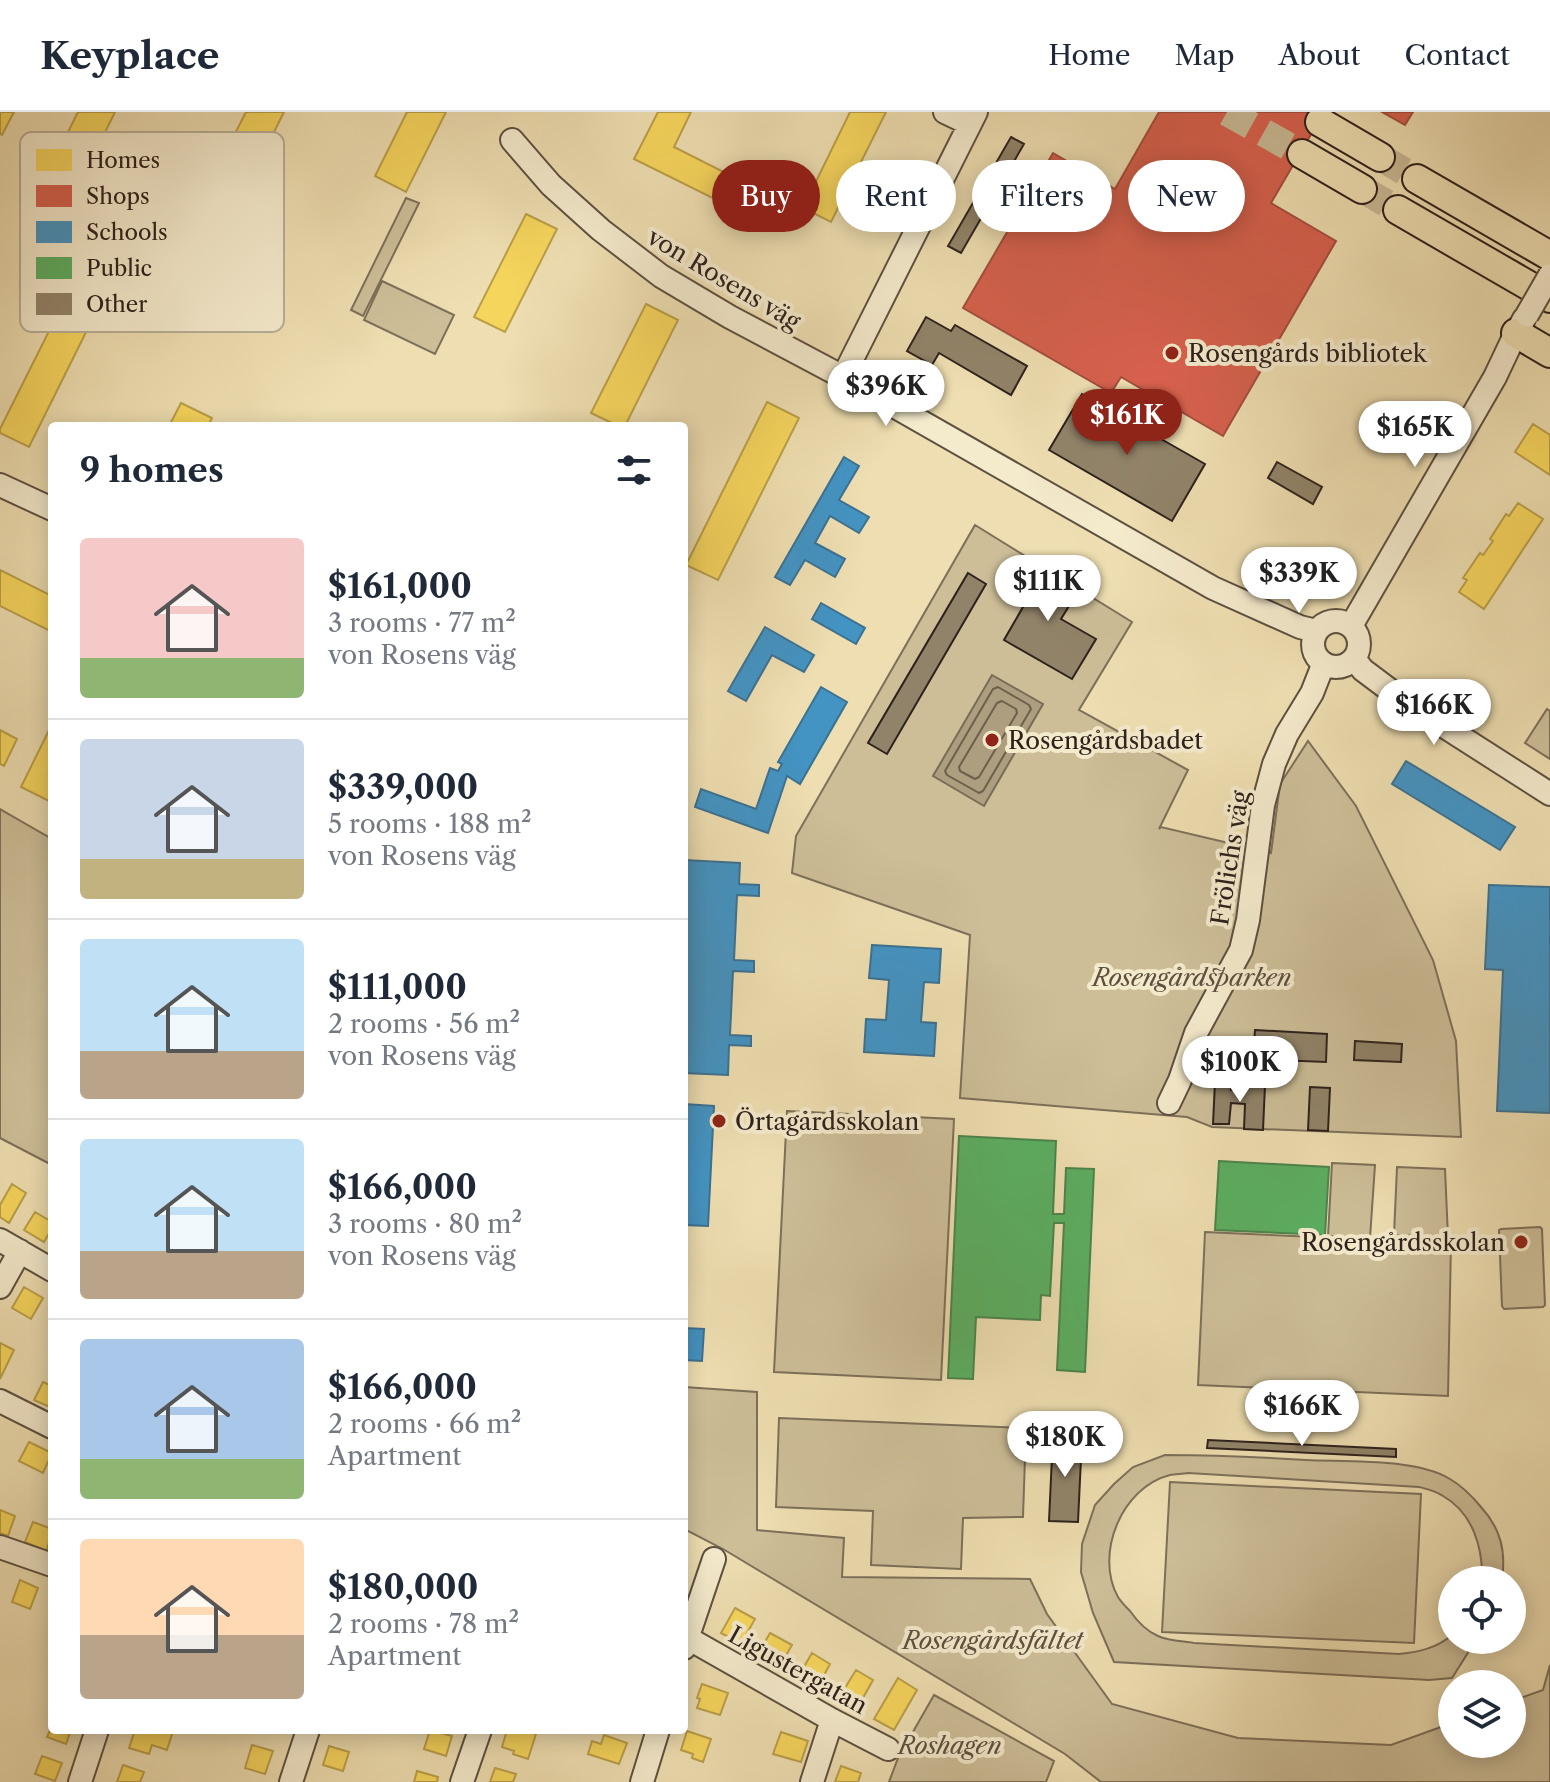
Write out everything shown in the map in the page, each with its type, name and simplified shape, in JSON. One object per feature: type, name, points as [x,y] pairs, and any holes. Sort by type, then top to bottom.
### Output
[{"type":"main road","points":[[1320,122],[1380,157]]},
{"type":"main road","points":[[1302,154],[1362,189]]},
{"type":"main road","points":[[1417,179],[1550,256]]},
{"type":"main road","points":[[1398,210],[1550,298]]},
{"type":"main road","points":[[1521,324],[1550,353]]},
{"type":"street","points":[[843,377],[973,118],[945,112]]},
{"type":"street","name":"von Rosens väg","points":[[512,140],[551,185],[601,230],[661,276],[1213,588],[1300,627],[1316,631]]},
{"type":"street","points":[[1351,626],[1495,377],[1550,275]]},
{"type":"street","points":[[0,485],[48,507]]},
{"type":"street","points":[[1336,621],[1351,626],[1359,642],[1354,659],[1340,667],[1323,665],[1312,646],[1316,631],[1336,621]]},
{"type":"street","points":[[1354,659],[1363,670],[1403,700],[1550,794]]},
{"type":"street","name":"Frölichs väg","points":[[1169,1103],[1196,1033],[1241,950],[1248,920],[1263,805],[1274,764],[1287,734],[1312,693],[1323,665]]},
{"type":"street","points":[[0,1287],[10,1245],[48,1268]]},
{"type":"street","points":[[0,1401],[48,1425]]},
{"type":"street","points":[[3,1556],[48,1564]]},
{"type":"street","points":[[688,1633],[714,1559]]},
{"type":"street","name":"Ligustergatan","points":[[688,1643],[888,1749]]},
{"type":"street","points":[[812,1782],[832,1720]]},
{"type":"street","points":[[80,1782],[96,1734]]},
{"type":"street","points":[[291,1782],[307,1734]]},
{"type":"street","points":[[462,1782],[479,1734]]},
{"type":"street","points":[[642,1782],[657,1734]]},
{"type":"green space","points":[[406,198],[419,203],[363,316],[351,310]]},
{"type":"green space","points":[[382,281],[454,315],[435,354],[364,320]]},
{"type":"green space","name":"Rosengårdsparken","points":[[975,525],[1132,622],[1079,710],[1188,770],[1159,829],[1271,853],[1280,784],[1308,741],[1356,806],[1433,960],[1456,1041],[1461,1137],[1212,1127],[1187,1117],[960,1098],[970,935],[792,873],[796,836]]},
{"type":"green space","points":[[1547,709],[1550,711],[1550,759],[1525,743]]},
{"type":"green space","points":[[0,809],[48,837],[48,1163],[0,1138]]},
{"type":"green space","points":[[787,1111],[954,1119],[941,1380],[774,1372]]},
{"type":"green space","points":[[1332,1163],[1375,1165],[1370,1238],[1328,1236]]},
{"type":"green space","points":[[1397,1167],[1445,1169],[1448,1237],[1394,1235]]},
{"type":"green space","points":[[1540,1227],[1545,1305],[1504,1309],[1499,1230]]},
{"type":"green space","points":[[1205,1232],[1451,1243],[1448,1396],[1198,1385]]},
{"type":"green space","name":"Rosengårdsfältet","points":[[688,1387],[757,1392],[757,1530],[844,1538],[842,1577],[1030,1579],[1047,1614],[1112,1704],[1238,1738],[1391,1745],[1438,1728],[1438,1758],[1526,1758],[1526,1696],[1543,1690],[1550,1665],[1550,1782],[1101,1782],[1065,1754],[688,1531]]},
{"type":"green space","points":[[779,1418],[1026,1428],[1023,1517],[963,1518],[961,1569],[871,1565],[873,1511],[776,1507]]},
{"type":"green space","points":[[1165,1455],[1236,1456],[1400,1464],[1450,1479],[1488,1515],[1497,1532],[1503,1566],[1481,1566],[1478,1544],[1469,1522],[1453,1503],[1431,1490],[1188,1473],[1170,1475],[1138,1493],[1117,1524],[1109,1561],[1111,1580],[1119,1599],[1142,1625],[1162,1638],[1194,1643],[1399,1654],[1438,1644],[1438,1654],[1467,1654],[1457,1670],[1438,1670],[1438,1679],[1429,1680],[1114,1662],[1093,1613],[1081,1572],[1082,1544],[1095,1505],[1133,1467]]},
{"type":"green space","points":[[1170,1482],[1421,1494],[1414,1643],[1162,1632]]},
{"type":"green space","name":"Roshagen","points":[[934,1695],[1054,1761],[1046,1782],[889,1782],[898,1758]]},
{"type":"water","points":[[992,675],[1043,704],[984,806],[933,776]]},
{"type":"building: Homes","points":[[0,112],[14,112],[2,135],[0,134]]},
{"type":"building: Homes","points":[[78,112],[115,112],[105,132],[68,132]]},
{"type":"building: Homes","points":[[246,112],[284,112],[274,132],[236,132]]},
{"type":"building: Homes","points":[[407,112],[446,112],[406,192],[375,176]]},
{"type":"building: Homes","points":[[658,112],[691,112],[674,147],[712,166],[712,198],[634,159]]},
{"type":"building: Homes","points":[[850,112],[886,112],[862,160],[836,160],[836,212],[831,222],[820,216],[820,173]]},
{"type":"building: Homes","points":[[526,214],[557,229],[505,332],[474,317]]},
{"type":"building: Homes","points":[[646,304],[678,320],[627,422],[610,422],[591,413]]},
{"type":"building: Homes","points":[[48,332],[86,332],[29,447],[0,433]]},
{"type":"building: Homes","points":[[767,402],[799,418],[718,580],[688,566]]},
{"type":"building: Homes","points":[[181,403],[212,418],[210,422],[171,422]]},
{"type":"building: Homes","points":[[1533,424],[1550,435],[1550,475],[1515,452]]},
{"type":"building: Homes","points":[[1518,503],[1543,519],[1484,609],[1459,592],[1467,580],[1463,578],[1480,553],[1483,555],[1493,541],[1490,539],[1506,514],[1509,516]]},
{"type":"building: Homes","points":[[0,570],[48,594],[48,630],[0,606]]},
{"type":"building: Homes","points":[[0,730],[17,739],[4,766],[0,764]]},
{"type":"building: Homes","points":[[48,732],[48,800],[21,787]]},
{"type":"building: Homes","points":[[12,1184],[26,1193],[9,1223],[0,1217],[0,1205]]},
{"type":"building: Homes","points":[[35,1212],[48,1220],[48,1235],[44,1242],[24,1230]]},
{"type":"building: Homes","points":[[24,1287],[43,1298],[31,1319],[12,1308]]},
{"type":"building: Homes","points":[[0,1343],[14,1350],[0,1379]]},
{"type":"building: Homes","points":[[43,1382],[48,1384],[48,1406],[34,1400]]},
{"type":"building: Homes","points":[[29,1442],[48,1451],[48,1462],[43,1473],[19,1461]]},
{"type":"building: Homes","points":[[0,1510],[15,1516],[8,1536],[0,1533]]},
{"type":"building: Homes","points":[[33,1522],[48,1528],[46,1551],[25,1542]]},
{"type":"building: Homes","points":[[20,1580],[38,1588],[30,1609],[12,1602]]},
{"type":"building: Homes","points":[[735,1608],[755,1619],[741,1644],[721,1633]]},
{"type":"building: Homes","points":[[770,1633],[792,1645],[780,1666],[758,1654]]},
{"type":"building: Homes","points":[[812,1653],[830,1664],[817,1688],[798,1677]]},
{"type":"building: Homes","points":[[856,1670],[873,1680],[855,1712],[837,1701]]},
{"type":"building: Homes","points":[[898,1678],[917,1690],[894,1730],[874,1719]]},
{"type":"building: Homes","points":[[702,1684],[728,1693],[720,1715],[697,1708]]},
{"type":"building: Homes","points":[[688,1731],[711,1739],[703,1762],[681,1750]]},
{"type":"building: Homes","points":[[781,1732],[808,1741],[801,1762],[773,1754]]},
{"type":"building: Homes","points":[[48,1734],[70,1734],[66,1744],[47,1737]]},
{"type":"building: Homes","points":[[134,1734],[172,1734],[167,1750],[152,1745],[149,1754],[129,1748]]},
{"type":"building: Homes","points":[[429,1734],[452,1736],[446,1756],[424,1749]]},
{"type":"building: Homes","points":[[506,1734],[536,1734],[528,1759],[502,1747]]},
{"type":"building: Homes","points":[[604,1735],[627,1743],[619,1764],[588,1754],[592,1741],[601,1744]]},
{"type":"building: Homes","points":[[252,1745],[273,1751],[265,1774],[245,1768]]},
{"type":"building: Homes","points":[[329,1746],[349,1752],[343,1771],[323,1765]]},
{"type":"building: Homes","points":[[42,1756],[62,1763],[55,1781],[35,1774]]},
{"type":"building: Homes","points":[[123,1765],[144,1772],[140,1782],[117,1782]]},
{"type":"building: Homes","points":[[841,1766],[861,1773],[858,1782],[835,1782]]},
{"type":"building: Homes","points":[[495,1768],[516,1774],[513,1782],[490,1782]]},
{"type":"building: Homes","points":[[417,1771],[438,1777],[437,1782],[414,1782]]},
{"type":"building: Shops","points":[[1159,112],[1324,112],[1271,203],[1336,241],[1223,436],[1121,377],[1111,393],[963,308],[1007,232],[1112,232],[1112,187],[1115,189],[1128,166],[1128,232],[1245,232],[1245,160],[1132,160]]},
{"type":"building: Shops","points":[[1382,112],[1413,112],[1405,125]]},
{"type":"building: Shops","points":[[1053,153],[1065,160],[1049,160]]},
{"type":"building: Schools","points":[[844,457],[859,466],[839,500],[869,517],[859,533],[830,516],[815,543],[845,559],[835,577],[805,560],[790,585],[775,577]]},
{"type":"building: Schools","points":[[821,603],[865,628],[856,644],[812,619]]},
{"type":"building: Schools","points":[[765,627],[814,655],[804,672],[772,655],[746,701],[728,691]]},
{"type":"building: Schools","points":[[821,687],[847,702],[800,784],[787,776],[768,833],[695,807],[701,789],[756,809],[770,768],[778,771],[782,764],[778,762]]},
{"type":"building: Schools","points":[[1406,761],[1515,827],[1500,850],[1392,784]]},
{"type":"building: Schools","points":[[688,860],[740,863],[739,884],[759,885],[759,896],[737,895],[734,960],[754,961],[754,972],[733,971],[730,1035],[751,1036],[751,1046],[729,1045],[728,1075],[688,1073]]},
{"type":"building: Schools","points":[[1489,885],[1550,887],[1550,1113],[1497,1111],[1503,970],[1485,969]]},
{"type":"building: Schools","points":[[872,945],[941,949],[939,983],[924,982],[921,1022],[936,1023],[934,1056],[864,1052],[866,1019],[886,1020],[889,980],[869,978]]},
{"type":"building: Schools","points":[[688,1104],[714,1106],[708,1226],[688,1225]]},
{"type":"building: Schools","points":[[688,1328],[704,1329],[702,1361],[688,1360]]},
{"type":"building: Public","points":[[959,1136],[1056,1141],[1053,1214],[1064,1214],[1066,1168],[1094,1169],[1085,1372],[1057,1370],[1064,1223],[1054,1223],[1050,1296],[1041,1295],[1040,1320],[976,1317],[973,1379],[948,1378]]},
{"type":"building: Public","points":[[1219,1161],[1329,1167],[1325,1235],[1215,1230]]},
{"type":"building: Other","points":[[1011,137],[1024,144],[1015,160],[998,160]]},
{"type":"building: Other","points":[[972,204],[973,232],[961,253],[948,246]]},
{"type":"building: Other","points":[[926,317],[951,331],[955,325],[1027,366],[1011,395],[939,353],[932,365],[907,351]]},
{"type":"building: Other","points":[[1082,394],[1205,464],[1172,521],[1049,450]]},
{"type":"building: Other","points":[[1277,462],[1322,487],[1313,504],[1268,478]]},
{"type":"building: Other","points":[[1026,563],[1077,593],[1061,619],[1096,639],[1072,679],[1004,640],[1027,600],[1010,590]]},
{"type":"building: Other","points":[[968,573],[986,584],[887,754],[868,743]]},
{"type":"building: Other","points":[[1255,1030],[1327,1034],[1326,1062],[1253,1059]]},
{"type":"building: Other","points":[[1355,1041],[1402,1044],[1401,1062],[1354,1060]]},
{"type":"building: Other","points":[[1215,1082],[1232,1083],[1231,1090],[1246,1091],[1246,1084],[1265,1085],[1263,1130],[1244,1129],[1245,1104],[1231,1103],[1229,1124],[1213,1124]]},
{"type":"building: Other","points":[[1310,1087],[1330,1088],[1328,1131],[1308,1130]]},
{"type":"building: Other","points":[[1053,1435],[1082,1437],[1078,1522],[1049,1521]]},
{"type":"building: Other","points":[[1208,1440],[1396,1449],[1396,1457],[1207,1448]]},
{"type":"tunnel","points":[[1227,112],[1302,154]]},
{"type":"tunnel","points":[[1380,157],[1417,179]]},
{"type":"tunnel","points":[[1362,189],[1398,210]]},
{"type":"place","name":"Rosengårds bibliotek","points":[[1172,353]]},
{"type":"place","name":"Rosengårdsbadet","points":[[992,740]]},
{"type":"place","name":"Örtagårdsskolan","points":[[719,1121]]},
{"type":"place","name":"Rosengårdsskolan","points":[[1521,1242]]}]
